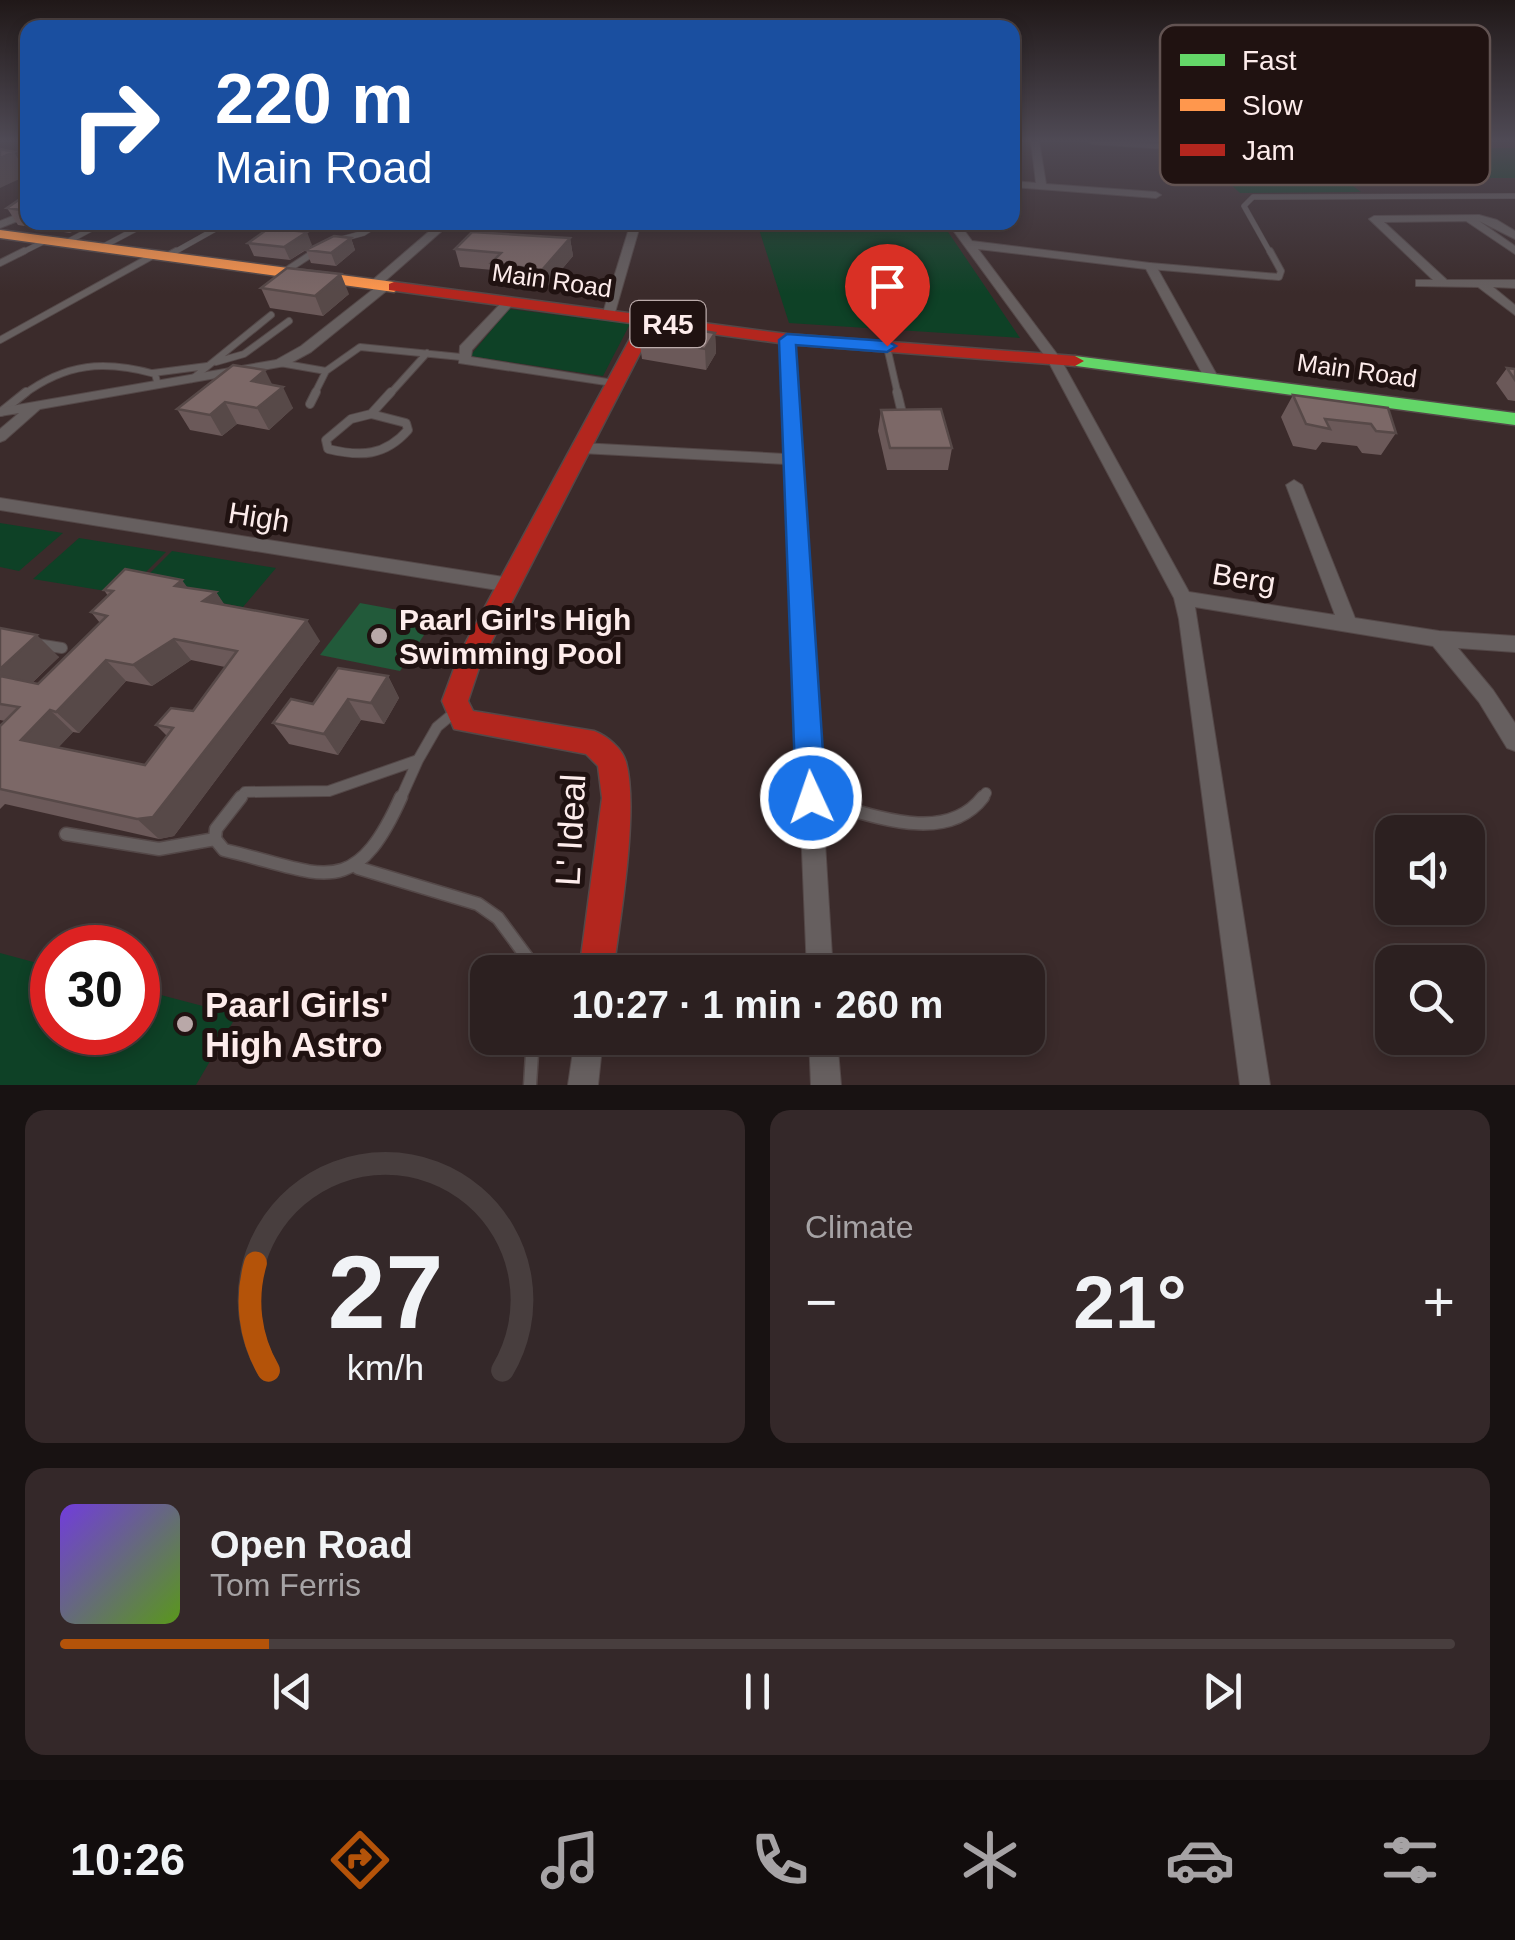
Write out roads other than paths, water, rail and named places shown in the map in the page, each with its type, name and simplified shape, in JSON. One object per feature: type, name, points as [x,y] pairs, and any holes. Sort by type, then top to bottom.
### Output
[{"type":"main road","name":"Main Road","points":[[2,242],[49,241],[787,340],[1053,358],[1515,419]]},
{"type":"main road","points":[[455,712],[460,680],[648,321]]},
{"type":"main road","name":"L' Ideal","points":[[455,712],[474,724],[594,744],[612,761],[616,798],[598,955]]},
{"type":"street","points":[[1113,192],[1156,195]]},
{"type":"street","points":[[1466,218],[1515,251]]},
{"type":"street","points":[[1444,284],[1374,220],[1489,220],[1515,236]]},
{"type":"street","points":[[2,242],[20,221]]},
{"type":"street","points":[[0,412],[154,379],[192,380],[280,363],[306,349],[439,230]]},
{"type":"street","points":[[608,316],[634,230]]},
{"type":"street","name":"Berg","points":[[957,230],[1053,358],[1183,598],[1439,638],[1515,644]]},
{"type":"street","points":[[967,244],[1150,266],[1211,378]]},
{"type":"street","points":[[1420,283],[1515,284]]},
{"type":"street","points":[[1480,284],[1515,310]]},
{"type":"street","points":[[509,302],[462,357],[472,364],[614,384]]},
{"type":"street","points":[[787,340],[819,955]]},
{"type":"street","points":[[0,437],[35,407]]},
{"type":"street","points":[[581,448],[794,459]]},
{"type":"street","points":[[1294,484],[1348,624]]},
{"type":"street","name":"High","points":[[0,504],[510,585]]},
{"type":"street","points":[[1183,598],[1191,632],[1254,1085]]},
{"type":"street","points":[[1439,638],[1486,696],[1515,742]]},
{"type":"street","points":[[583,1085],[586,1055]]},
{"type":"street","points":[[824,1055],[826,1085]]},
{"type":"lane","points":[[1150,266],[1278,277],[1281,271],[1244,206],[1253,197],[1515,196]]},
{"type":"lane","points":[[49,241],[81,230]]},
{"type":"lane","points":[[99,248],[134,230]]},
{"type":"lane","points":[[0,340],[212,230]]},
{"type":"lane","points":[[284,272],[324,246],[362,230]]},
{"type":"lane","points":[[192,380],[271,315]]},
{"type":"lane","points":[[0,412],[64,367],[154,379],[244,354],[289,321]]},
{"type":"lane","points":[[887,346],[904,423]]},
{"type":"lane","points":[[310,404],[326,371],[360,347],[462,357]]},
{"type":"lane","points":[[371,414],[396,418],[406,423],[408,430],[380,454],[356,455],[328,449],[326,440],[341,425],[371,414],[427,353]]},
{"type":"lane","points":[[280,363],[326,371]]},
{"type":"lane","points":[[31,643],[62,648]]},
{"type":"lane","points":[[421,759],[355,786],[329,791],[244,792],[216,830],[215,838],[224,850],[331,875],[349,875],[380,837],[421,759],[436,727],[455,712]]},
{"type":"lane","points":[[811,798],[876,814],[942,822],[960,819],[986,793]]},
{"type":"lane","points":[[66,834],[154,851],[192,848],[215,838]]},
{"type":"lane","points":[[358,868],[478,904],[498,918],[525,955]]},
{"type":"lane","points":[[530,1085],[531,1055]]},
{"type":"place","name":"Paarl Girl's High Swimming Pool","points":[[379,636]]},
{"type":"place","name":"Paarl Girls' High Astro","points":[[185,1024]]}]
